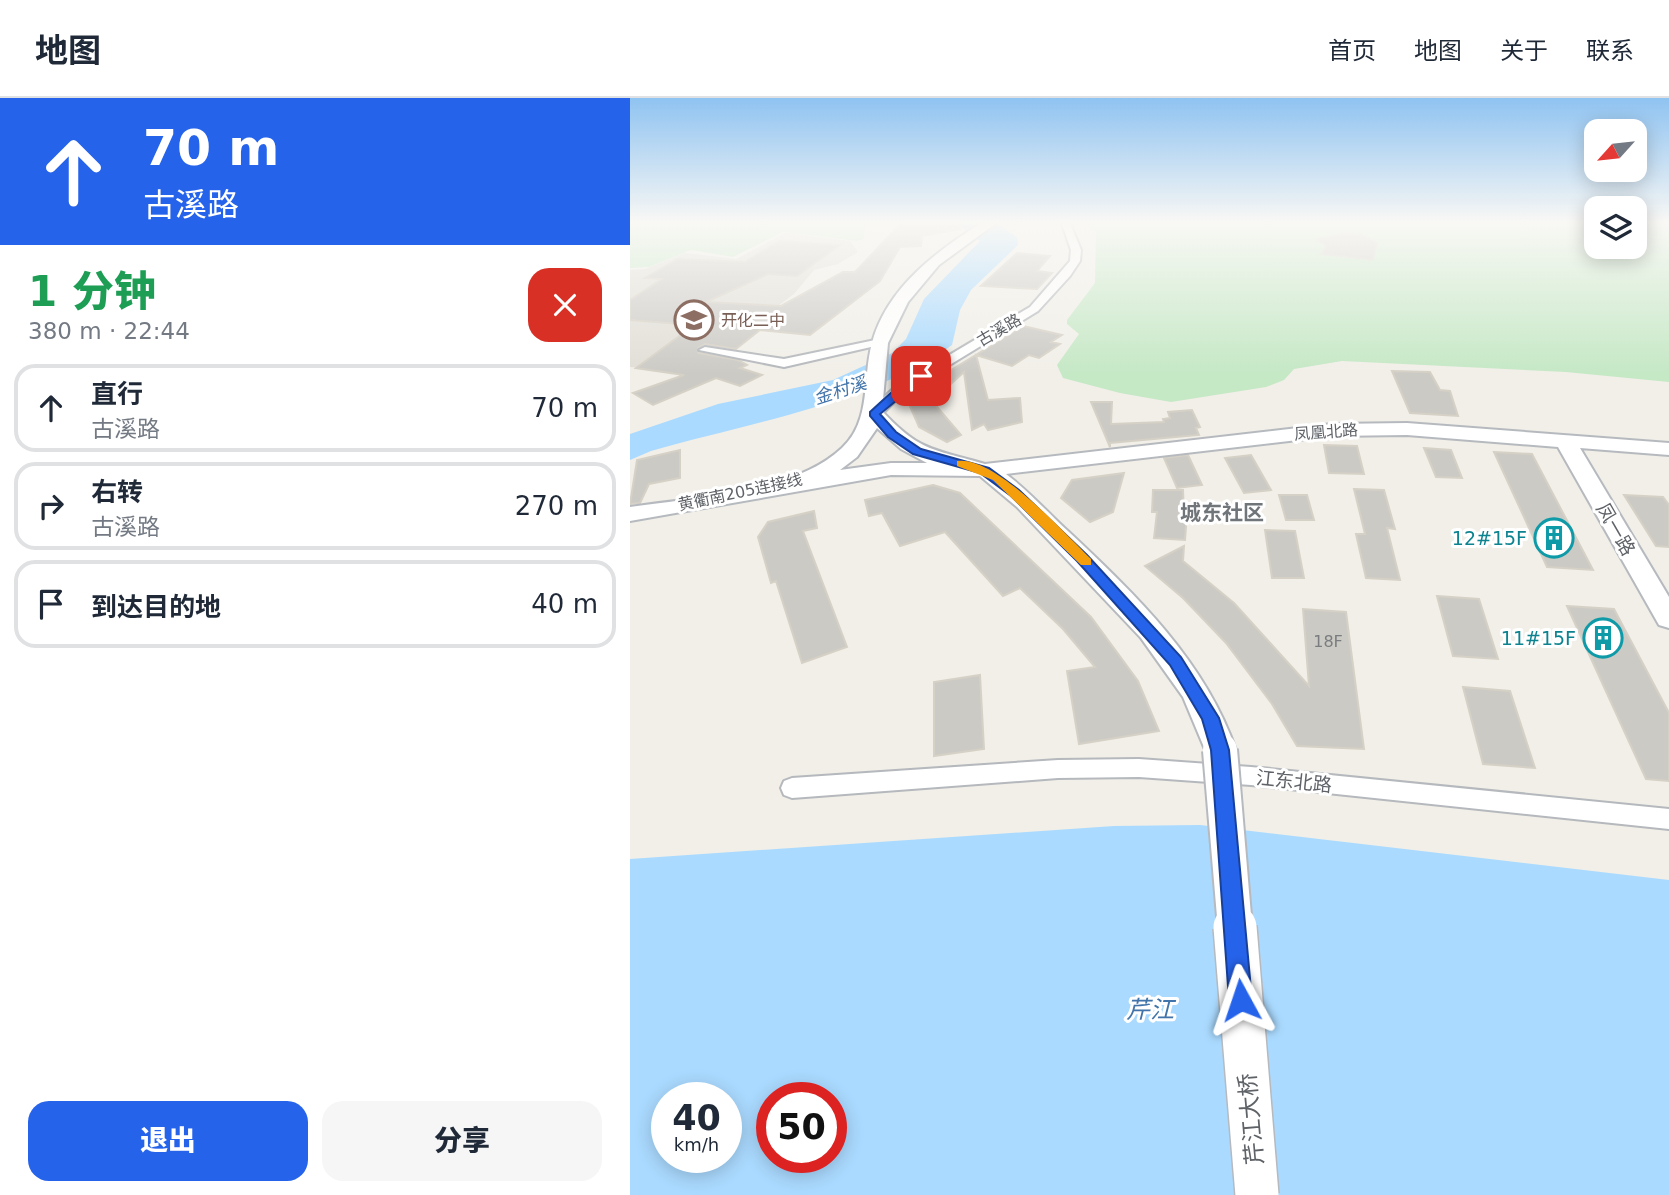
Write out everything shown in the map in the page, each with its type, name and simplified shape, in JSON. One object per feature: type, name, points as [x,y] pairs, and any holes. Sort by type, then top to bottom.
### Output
[{"type":"main road","name":"黄衢南205连接线","points":[[630,514],[793,484],[832,466],[850,452],[864,434],[874,414],[880,342],[900,301],[922,272]]},
{"type":"main road","points":[[874,414],[892,434],[917,451],[985,470]]},
{"type":"main road","name":"凤凰北路","points":[[793,484],[891,469],[985,470],[1332,430],[1407,429],[1669,449]]},
{"type":"main road","name":"凤一路","points":[[1564,439],[1669,619]]},
{"type":"main road","name":"芹江大桥","points":[[985,470],[998,477],[1082,558],[1175,661],[1210,718],[1220,750],[1257,1195]]},
{"type":"street","name":"古溪路","points":[[874,414],[910,384],[1034,309],[1065,272]]},
{"type":"street","points":[[705,350],[785,362],[880,342]]},
{"type":"street","name":"江东北路","points":[[792,788],[1058,769],[1139,768],[1251,776],[1669,819]]},
{"type":"shaded area","name":"开化二中","points":[[630,272],[812,272],[794,294],[688,373],[630,367]]},
{"type":"green space","points":[[1095,272],[1669,272],[1669,382],[1566,372],[1342,361],[1294,369],[1284,380],[1266,387],[1171,402],[1120,393],[1063,378],[1057,365],[1079,334],[1067,324],[1067,320],[1095,283]]},
{"type":"water","name":"金村溪","points":[[950,272],[990,272],[971,290],[960,310],[952,345],[919,365],[884,383],[807,410],[651,451],[630,460],[630,434],[718,404],[833,380],[892,353],[906,339],[924,299]]},
{"type":"water","name":"芹江","points":[[1200,825],[1669,880],[1669,1195],[630,1195],[630,859],[1114,826]]},
{"type":"building","points":[[655,272],[802,272],[797,276],[768,274],[706,302],[781,306],[843,272],[885,272],[880,281],[810,335],[760,330],[736,349],[705,344],[698,348],[698,353],[738,360],[747,365],[740,368],[762,375],[740,386],[716,378],[653,405],[633,393],[684,375],[636,368],[694,325],[630,320],[630,300],[662,279],[645,278]]},
{"type":"building","points":[[996,272],[1052,273],[1037,289],[981,286]]},
{"type":"building","points":[[1023,326],[1062,335],[1051,342],[1060,344],[1039,358],[1029,355],[1012,366],[976,355],[988,400],[1020,398],[1022,422],[988,430],[984,424],[972,430],[964,372],[932,401],[961,435],[947,442],[919,427],[909,404],[917,391]]},
{"type":"building","points":[[1392,371],[1430,372],[1440,390],[1450,391],[1458,416],[1410,413]]},
{"type":"building","points":[[1091,402],[1112,402],[1111,424],[1164,422],[1163,419],[1170,418],[1168,412],[1192,410],[1200,427],[1196,428],[1199,435],[1110,443],[1110,447]]},
{"type":"building","points":[[1324,445],[1357,446],[1364,474],[1329,473]]},
{"type":"building","points":[[1424,448],[1451,450],[1462,478],[1436,477]]},
{"type":"building","points":[[680,450],[680,478],[649,484],[640,503],[630,504],[637,460]]},
{"type":"building","points":[[1494,452],[1532,454],[1593,570],[1547,567]]},
{"type":"building","points":[[1188,455],[1202,485],[1177,488],[1164,458]]},
{"type":"building","points":[[1251,455],[1271,490],[1244,493],[1225,458]]},
{"type":"building","points":[[1124,473],[1113,512],[1090,522],[1061,498],[1072,480]]},
{"type":"building","points":[[933,485],[960,493],[1091,617],[1138,681],[1159,731],[1079,744],[1067,671],[1095,667],[1063,629],[1020,588],[1003,596],[945,532],[900,546],[882,513],[869,516],[865,500]]},
{"type":"building","points":[[1354,489],[1384,490],[1395,529],[1387,528],[1400,580],[1366,578],[1356,534],[1365,534]]},
{"type":"building","points":[[1153,490],[1183,490],[1184,514],[1187,514],[1185,540],[1154,538],[1157,512],[1152,512]]},
{"type":"building","points":[[1279,495],[1307,495],[1314,520],[1286,520]]},
{"type":"building","points":[[1624,495],[1663,497],[1669,505],[1669,547],[1656,546]]},
{"type":"building","points":[[814,511],[817,528],[803,531],[847,647],[802,663],[776,581],[771,583],[758,537],[768,522]]},
{"type":"building","points":[[1265,530],[1295,531],[1304,578],[1272,578]]},
{"type":"building","points":[[1184,546],[1183,561],[1234,603],[1309,686],[1303,609],[1346,612],[1364,749],[1297,746],[1272,704],[1226,643],[1183,598],[1145,566]]},
{"type":"building","points":[[1437,596],[1479,599],[1498,659],[1453,656]]},
{"type":"building","points":[[1567,606],[1614,609],[1669,713],[1669,781],[1646,779]]},
{"type":"building","points":[[980,675],[984,749],[934,756],[934,682]]},
{"type":"building","points":[[1463,687],[1510,691],[1535,768],[1483,764]]},
{"type":"slow traffic","points":[[961,463],[998,477],[1086,562]]},
{"type":"place","name":"开化二中","points":[[694,320]]},
{"type":"place","name":"12#15F","points":[[1554,538]]},
{"type":"place","name":"11#15F","points":[[1603,638]]},
{"type":"district","name":"城东社区","points":[[1222,513]]},
{"type":"route","points":[[921,376],[898,391],[874,414],[892,434],[917,451],[934,458],[985,470],[998,477],[1082,558],[1175,661],[1202,701],[1220,750],[1241,1000]]}]
